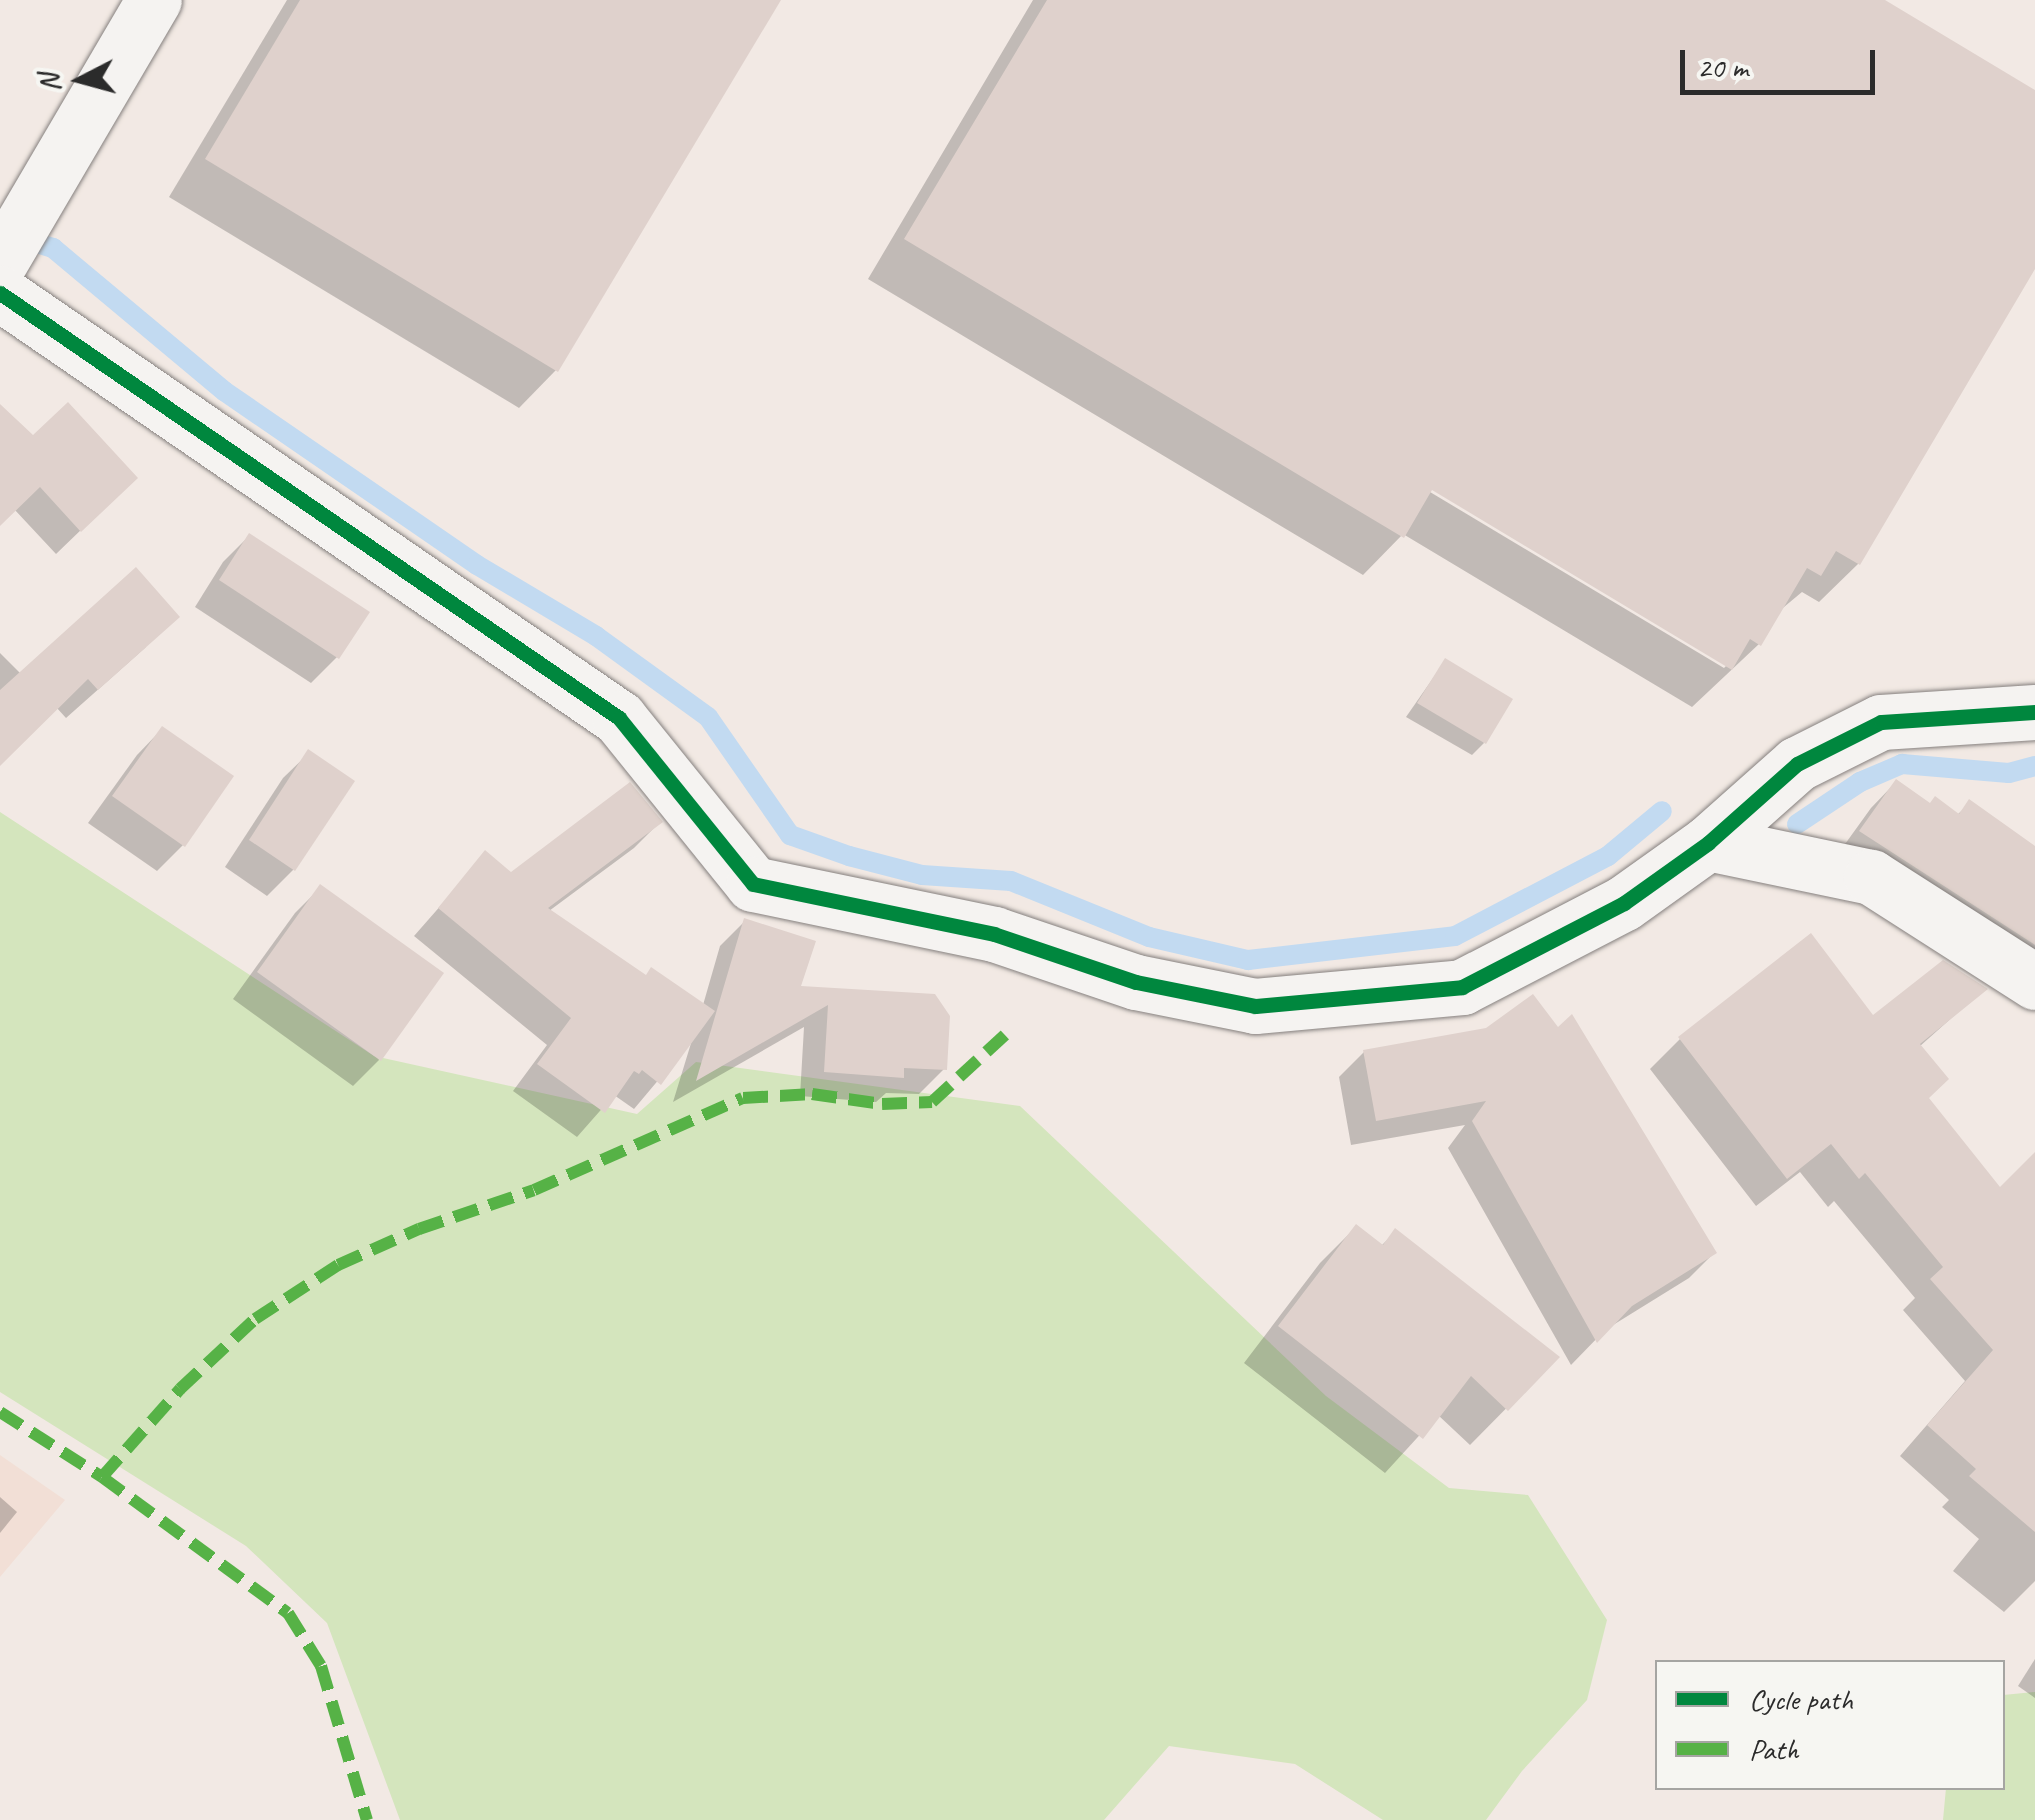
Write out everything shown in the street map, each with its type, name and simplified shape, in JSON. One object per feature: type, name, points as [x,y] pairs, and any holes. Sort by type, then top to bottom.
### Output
[{"type":"street","points":[[0,262],[154,0]]},
{"type":"street","points":[[0,293],[618,718],[753,884],[994,934],[1136,982],[1255,1006],[1462,987],[1624,904],[1708,842],[1797,764],[1880,722],[2035,712]]},
{"type":"street","points":[[1708,842],[1871,878],[2035,982]]},
{"type":"shaded area","points":[[0,1455],[65,1500],[0,1577]]},
{"type":"green space","points":[[0,812],[374,1056],[637,1114],[696,1062],[1020,1106],[1326,1396],[1449,1488],[1528,1495],[1607,1620],[1587,1700],[1522,1771],[1486,1820],[1383,1820],[1295,1764],[1169,1746],[1104,1820],[400,1820],[327,1623],[246,1546],[0,1392]]},
{"type":"green space","points":[[2035,1692],[2035,1820],[1943,1820],[1946,1790],[2005,1790],[2005,1695]]},
{"type":"building","points":[[300,0],[781,0],[558,372],[205,159]]},
{"type":"building","points":[[1047,0],[1885,0],[2035,90],[2035,269],[1860,565],[1836,551],[1821,576],[1807,568],[1761,646],[1750,639],[1732,670],[1432,490],[1404,538],[904,239]]},
{"type":"building","points":[[68,402],[138,478],[81,532],[40,487],[0,526],[0,404],[33,435]]},
{"type":"building","points":[[249,533],[370,612],[339,659],[219,580]]},
{"type":"building","points":[[136,567],[180,617],[98,690],[88,679],[0,766],[0,690]]},
{"type":"building","points":[[1445,658],[1513,699],[1486,744],[1417,703]]},
{"type":"building","points":[[162,726],[234,776],[185,847],[112,796]]},
{"type":"building","points":[[308,749],[355,781],[295,871],[249,840]]},
{"type":"building","points":[[1896,779],[1930,803],[1935,796],[1959,814],[1969,799],[2035,846],[2035,945],[1859,831]]},
{"type":"building","points":[[630,782],[663,822],[548,908],[646,975],[651,967],[715,1011],[661,1085],[642,1070],[639,1074],[634,1071],[605,1113],[537,1064],[571,1018],[438,908],[485,850],[511,872]]},
{"type":"building","points":[[320,884],[444,973],[381,1061],[257,972]]},
{"type":"building","points":[[744,918],[816,941],[801,986],[935,994],[950,1016],[947,1070],[904,1068],[904,1078],[824,1072],[828,1005],[696,1081]]},
{"type":"building","points":[[1811,933],[1873,1015],[1943,960],[1988,989],[1920,1044],[1949,1079],[1929,1098],[2000,1187],[2035,1152],[2035,1532],[1969,1476],[1976,1469],[1927,1425],[1993,1350],[1930,1279],[1943,1267],[1865,1173],[1859,1179],[1831,1144],[1787,1179],[1678,1037]]},
{"type":"building","points":[[1533,994],[1558,1027],[1572,1014],[1717,1253],[1632,1306],[1597,1343],[1472,1121],[1486,1101],[1376,1121],[1363,1050],[1486,1028]]},
{"type":"building","points":[[1356,1224],[1383,1245],[1395,1228],[1560,1357],[1508,1411],[1471,1376],[1423,1439],[1278,1326]]},
{"type":"waterway","points":[[17,237],[53,248],[224,391],[477,565],[596,636],[708,717],[790,835],[849,856],[922,875],[1011,881],[1149,937],[1248,960],[1455,936],[1608,856],[1662,811]]},
{"type":"waterway","points":[[1797,824],[1860,782],[1902,764],[2009,773],[2035,766]]},
{"type":"marked path","points":[[102,1477],[180,1389],[255,1319],[338,1265],[419,1229],[534,1190],[743,1098],[812,1094],[882,1104],[932,1102],[1008,1032]]},
{"type":"marked path","points":[[0,1412],[102,1477],[288,1613],[321,1666],[367,1820]]},
{"type":"cycle path","points":[[0,293],[619,718],[753,884],[994,934],[1136,982],[1255,1006],[1462,987],[1624,903],[1708,843],[1797,764],[1881,722],[2035,712]]}]
